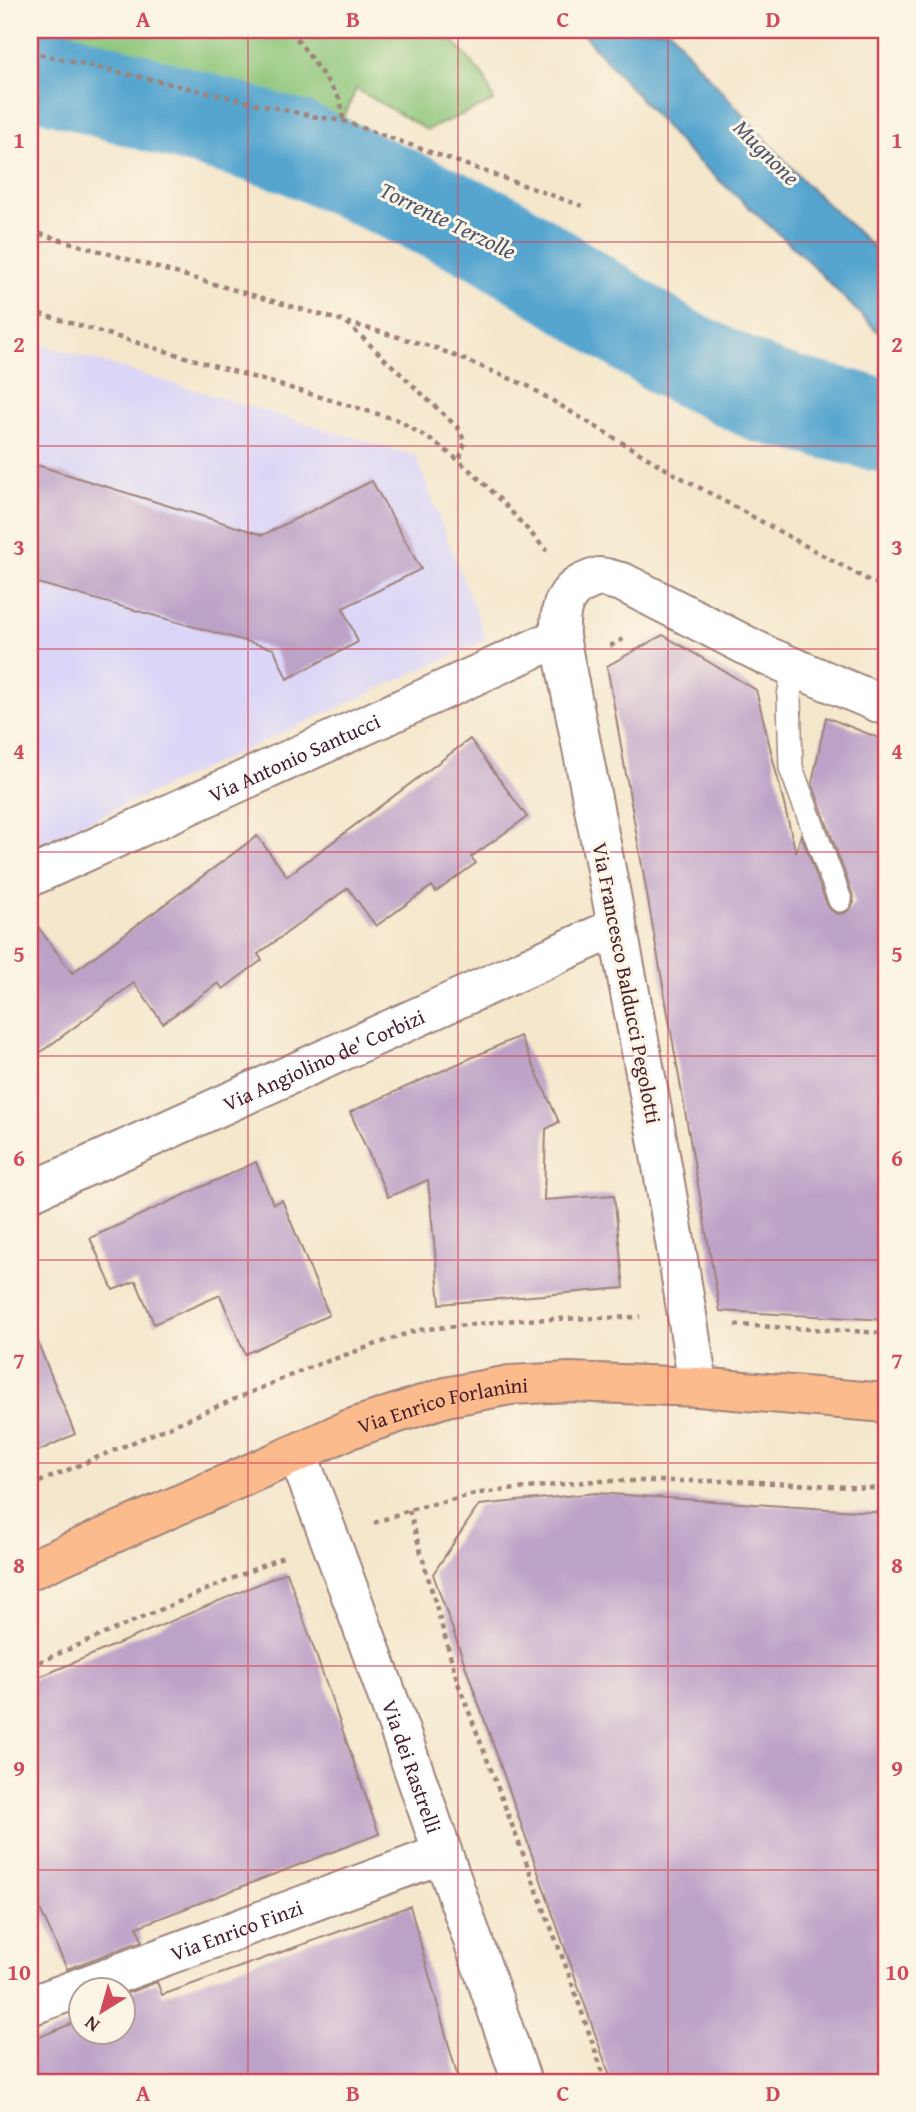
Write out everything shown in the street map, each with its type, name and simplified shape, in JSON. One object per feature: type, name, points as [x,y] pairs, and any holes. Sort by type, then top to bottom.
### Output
[{"type":"main road","name":"Via Enrico Forlanini","points":[[30,1570],[347,1430],[446,1397],[510,1385],[570,1382],[698,1387],[886,1403]]},
{"type":"street","points":[[578,586],[599,578],[622,582],[767,656],[886,706]]},
{"type":"street","name":"Via Francesco Balducci Pegolotti","points":[[578,586],[568,594],[562,605],[560,637],[660,1159],[698,1387]]},
{"type":"street","name":"Via Antonio Santucci","points":[[30,877],[560,637]]},
{"type":"street","name":"Via Angiolino de' Corbizi","points":[[30,1192],[617,928]]},
{"type":"street","name":"Via dei Rastrelli","points":[[297,1454],[331,1538],[522,2082]]},
{"type":"street","name":"Via Enrico Finzi","points":[[30,2006],[442,1854]]},
{"type":"lane","points":[[794,667],[789,696],[791,768],[840,900]]},
{"type":"path","points":[[291,30],[341,101],[343,121]]},
{"type":"path","points":[[30,51],[311,116],[343,121],[582,206]]},
{"type":"path","points":[[30,231],[436,348],[528,386],[671,472],[868,580],[886,587]]},
{"type":"path","points":[[30,311],[398,420],[458,461],[498,498],[578,586]]},
{"type":"path","points":[[345,321],[458,428],[465,442],[458,461]]},
{"type":"path","points":[[608,647],[629,636]]},
{"type":"path","points":[[30,1486],[308,1368],[418,1330],[516,1320],[653,1317]]},
{"type":"path","points":[[729,1324],[886,1333]]},
{"type":"path","points":[[606,2082],[570,1971],[458,1684],[409,1510],[479,1493],[594,1481],[739,1481],[886,1489]]},
{"type":"path","points":[[30,1666],[291,1554]]},
{"type":"shaded area","points":[[30,341],[416,456],[486,640],[30,848]]},
{"type":"green space","points":[[30,30],[444,30],[485,78],[494,101],[427,130],[356,89],[335,139],[30,59]]},
{"type":"water","name":"Mugnone","points":[[579,30],[670,30],[698,65],[805,183],[886,259],[886,338],[803,256],[688,152]]},
{"type":"building","points":[[30,463],[263,535],[372,481],[421,569],[343,608],[358,642],[287,679],[274,649],[30,581]]},
{"type":"building","points":[[663,635],[756,690],[796,853],[801,834],[827,905],[837,914],[850,909],[854,903],[853,896],[812,783],[826,717],[886,741],[886,1320],[720,1311],[607,666]]},
{"type":"building","points":[[470,739],[527,817],[471,857],[476,863],[436,892],[432,886],[376,926],[348,888],[258,954],[262,960],[223,989],[218,983],[163,1023],[134,983],[30,1060],[30,916],[72,973],[257,836],[287,876]]},
{"type":"building","points":[[520,1036],[559,1122],[546,1129],[544,1200],[614,1195],[624,1288],[440,1304],[428,1180],[388,1197],[350,1112]]},
{"type":"building","points":[[256,1162],[273,1204],[282,1200],[329,1315],[245,1354],[220,1295],[154,1324],[136,1281],[113,1290],[90,1238]]},
{"type":"building","points":[[30,1327],[75,1434],[30,1455]]},
{"type":"building","points":[[596,1493],[886,1513],[886,2082],[612,2082],[433,1574],[479,1505]]},
{"type":"building","points":[[287,1572],[379,1834],[137,1927],[142,1941],[67,1969],[30,1887],[30,1681]]},
{"type":"building","points":[[410,1906],[459,2082],[30,2082],[30,2041],[66,2026],[66,2046],[136,2046],[136,1990],[157,1982],[162,1995]]},
{"type":"waterway","name":"Torrente Terzolle","points":[[30,69],[295,147],[495,238],[673,352],[767,397],[886,426]]}]
